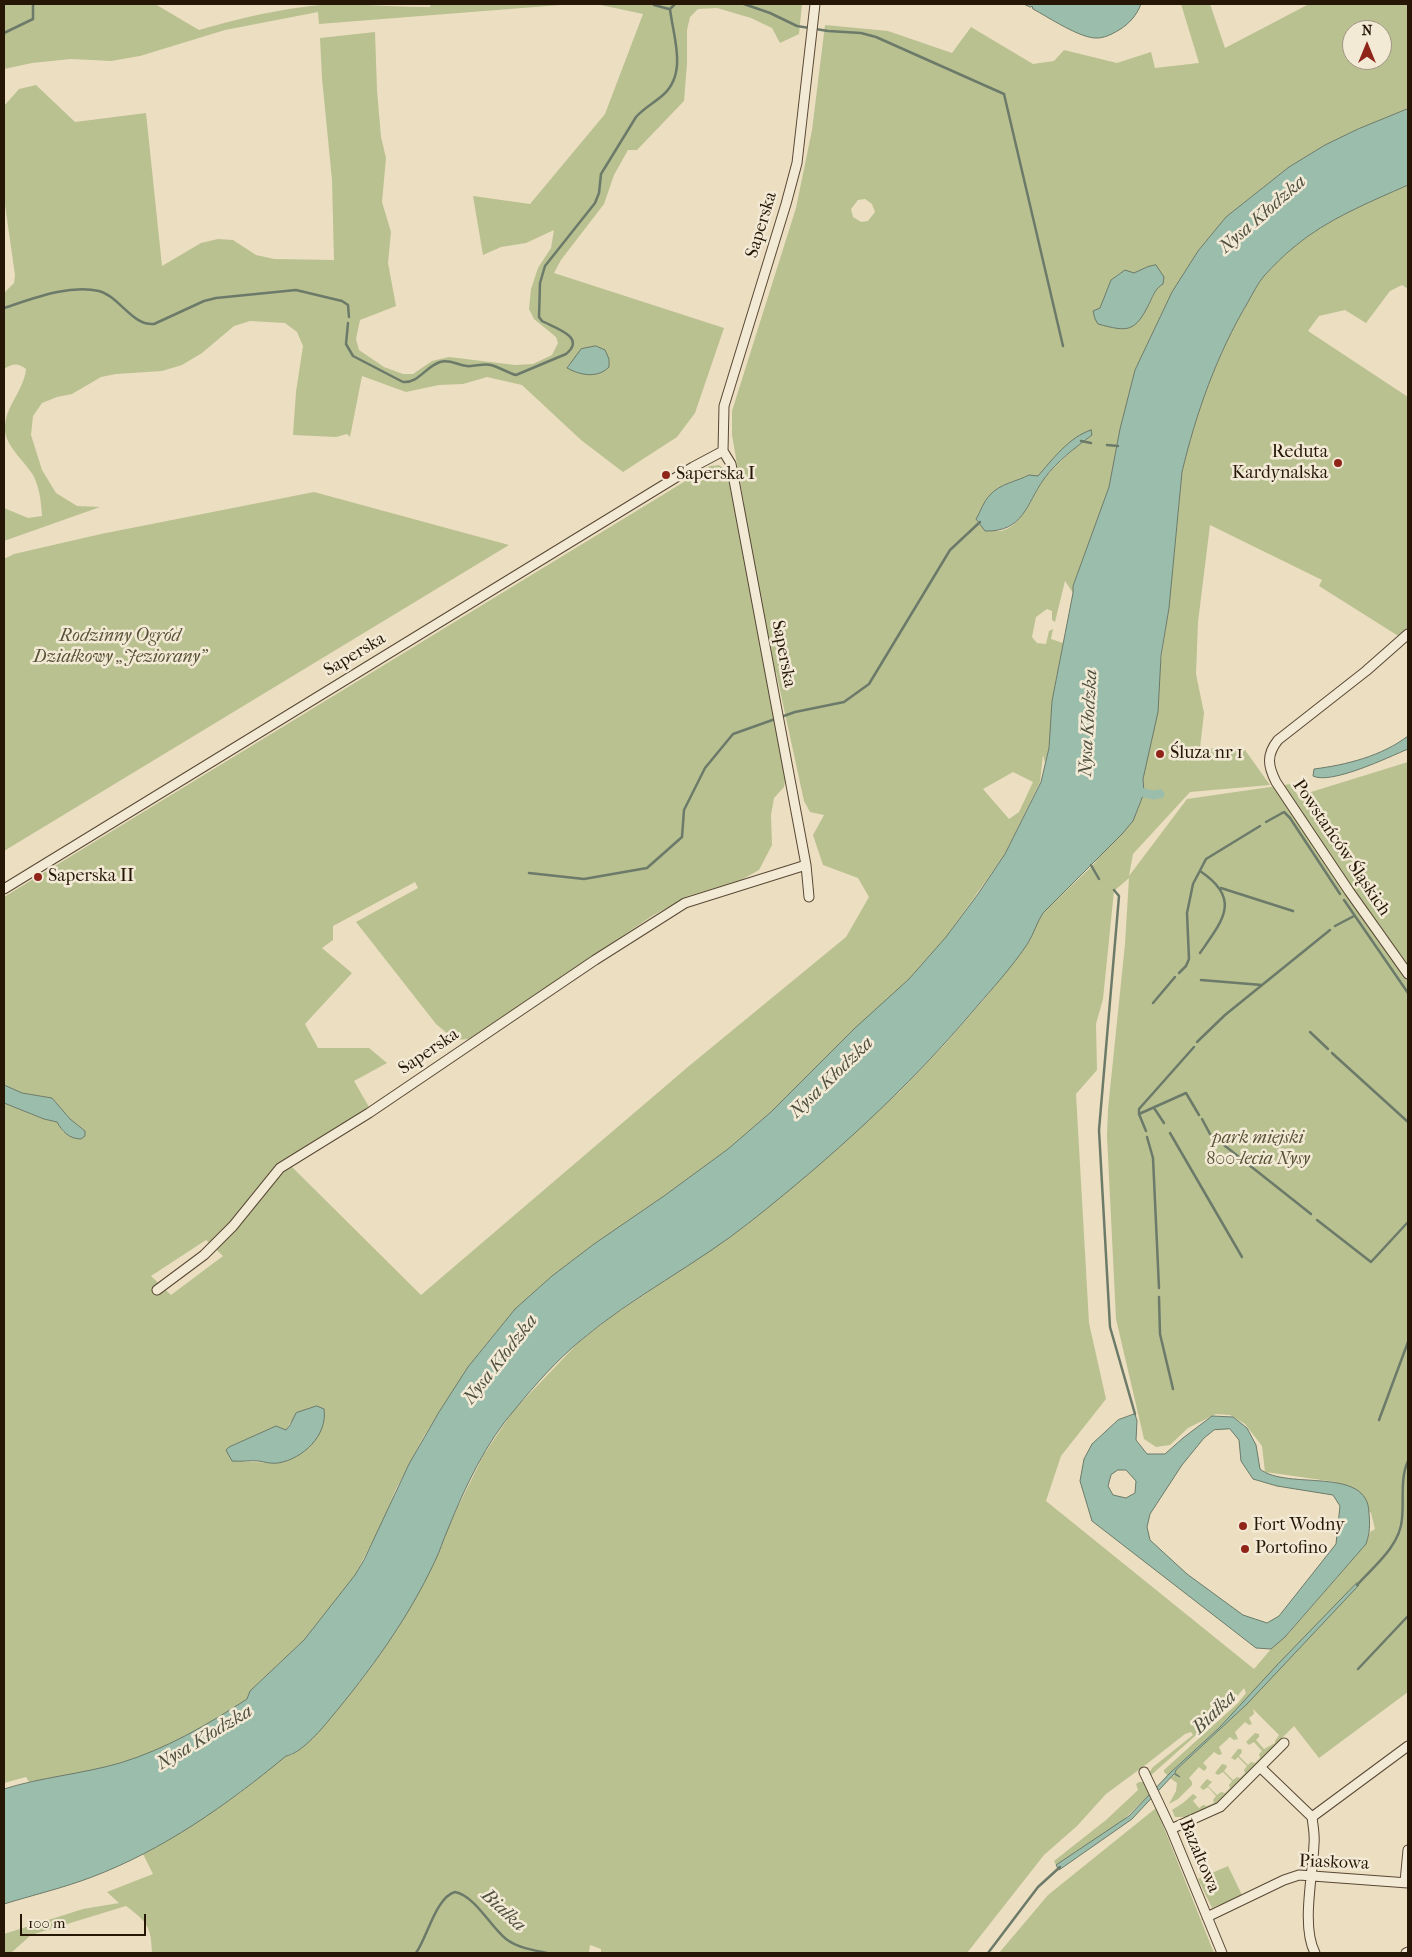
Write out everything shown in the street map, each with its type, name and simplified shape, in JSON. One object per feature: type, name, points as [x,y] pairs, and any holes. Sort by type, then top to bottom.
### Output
[{"type":"street","name":"Saperska","points":[[809,897],[806,865],[731,464],[724,451],[724,406],[797,162],[815,4]]},
{"type":"street","name":"Saperska","points":[[4,889],[693,467],[724,451]]},
{"type":"street","name":"Powstańców Śląskich","points":[[1408,634],[1366,671],[1278,740],[1272,747],[1269,762],[1276,782],[1349,891],[1408,974]]},
{"type":"street","name":"Saperska","points":[[157,1290],[210,1249],[233,1226],[280,1168],[369,1113],[595,960],[686,903],[806,865]]},
{"type":"street","points":[[1171,1829],[1220,1807],[1284,1742]]},
{"type":"street","points":[[1312,1817],[1408,1746]]},
{"type":"street","points":[[1260,1767],[1312,1817],[1314,1842],[1308,1933],[1315,1953]]},
{"type":"street","name":"Bazaltowa","points":[[1144,1772],[1171,1829],[1222,1953]]},
{"type":"street","points":[[1406,1882],[1408,1850]]},
{"type":"street","name":"Piaskowa","points":[[1207,1917],[1292,1876],[1312,1875],[1406,1882]]},
{"type":"green space","points":[[4,4],[155,4],[199,30],[234,20],[309,6],[346,4],[430,7],[431,4],[573,4],[319,24],[318,12],[225,30],[140,56],[111,61],[71,59],[32,63],[4,69]]},
{"type":"green space","points":[[596,4],[802,4],[799,34],[780,43],[772,28],[751,18],[717,8],[698,9],[690,17],[687,30],[684,101],[637,150],[628,150],[614,175],[604,204],[561,260],[554,273],[724,328],[695,413],[677,437],[623,472],[581,440],[522,385],[487,377],[463,384],[439,385],[406,392],[362,376],[350,437],[347,434],[336,437],[293,435],[296,392],[303,346],[297,332],[285,323],[250,321],[234,326],[202,353],[182,365],[162,371],[116,374],[101,377],[72,394],[42,403],[33,416],[31,435],[42,470],[56,493],[77,506],[100,507],[4,541],[4,508],[28,518],[42,516],[40,495],[33,475],[8,442],[5,430],[8,414],[22,385],[26,369],[15,364],[4,369],[4,293],[14,283],[15,275],[4,198],[4,106],[19,89],[36,85],[75,122],[146,113],[162,266],[201,243],[218,239],[233,240],[256,255],[274,259],[334,260],[332,180],[320,38],[375,32],[381,137],[386,158],[382,202],[391,232],[388,263],[396,306],[360,320],[356,339],[359,350],[384,367],[403,374],[413,374],[432,361],[449,357],[515,365],[533,364],[552,355],[558,343],[556,337],[534,319],[529,309],[531,289],[538,268],[551,248],[554,230],[526,243],[501,247],[483,255],[473,196],[530,204],[605,114],[643,14]]},
{"type":"green space","points":[[1181,4],[1210,4],[1225,48],[1309,4],[1408,4],[1408,109],[1358,129],[1325,145],[1289,167],[1226,217],[1198,251],[1172,292],[1135,370],[1120,429],[1109,487],[1073,586],[1073,593],[1065,581],[1055,622],[1052,620],[1052,611],[1047,609],[1036,617],[1032,637],[1037,643],[1046,644],[1049,631],[1053,629],[1051,639],[1063,643],[1052,701],[1049,748],[1045,763],[1043,755],[1040,782],[1005,854],[946,937],[909,979],[771,1112],[728,1149],[552,1276],[515,1309],[468,1367],[424,1436],[395,1491],[383,1521],[355,1575],[304,1640],[250,1691],[247,1699],[187,1735],[162,1748],[135,1758],[90,1771],[59,1777],[29,1782],[26,1777],[4,1783],[4,1103],[44,1119],[57,1122],[63,1132],[85,1131],[70,1119],[52,1098],[22,1093],[4,1085],[4,897],[710,466],[719,465],[727,471],[734,505],[744,504],[732,435],[732,411],[796,208],[812,130],[825,25],[888,31],[952,53],[971,27],[1033,64],[1054,61],[1064,50],[1117,63],[1151,52],[1155,68],[1199,63]],"holes":[[[865,199],[872,204],[875,212],[868,221],[861,222],[853,217],[851,209],[858,200]],[[1147,267],[1157,288],[1149,305],[1100,308],[1111,280],[1119,274],[1134,273]],[[1092,435],[1068,454],[1051,471],[1024,512],[1010,528],[1001,531],[991,530],[979,523],[976,519],[994,491],[1003,485],[1029,475],[1038,477],[1056,456]],[[776,672],[804,801],[810,812],[824,815],[813,835],[823,865],[858,878],[869,897],[846,937],[689,1066],[421,1295],[292,1167],[289,1157],[318,1141],[369,1107],[354,1081],[387,1063],[369,1048],[318,1048],[305,1024],[352,973],[322,948],[333,940],[333,926],[415,882],[418,888],[356,922],[436,1024],[455,1040],[469,1039],[652,916],[688,896],[741,880],[759,870],[772,845],[771,815],[774,798],[784,787],[786,774],[767,674]],[[1013,772],[1033,782],[1019,812],[1009,819],[983,789]],[[206,1240],[223,1256],[171,1295],[151,1276]],[[291,1421],[285,1461],[276,1463],[232,1461],[229,1447],[276,1426],[286,1430]]]},
{"type":"green space","name":"park miejski 800-lecia Nysy","points":[[1408,185],[1408,289],[1402,285],[1390,291],[1366,323],[1345,310],[1319,316],[1308,331],[1408,397],[1408,627],[1400,637],[1319,586],[1322,580],[1210,525],[1198,622],[1196,674],[1204,713],[1200,748],[1245,750],[1270,785],[1190,792],[1133,854],[1129,876],[1187,799],[1291,784],[1298,796],[1408,762],[1408,1692],[1319,1758],[1294,1726],[1282,1738],[1284,1740],[1217,1805],[1186,1819],[1185,1817],[1175,1817],[1172,1810],[1193,1794],[1197,1797],[1193,1801],[1199,1808],[1203,1805],[1207,1806],[1214,1803],[1213,1800],[1216,1796],[1208,1787],[1203,1790],[1200,1787],[1207,1779],[1212,1782],[1208,1786],[1217,1795],[1221,1792],[1225,1793],[1230,1788],[1229,1785],[1232,1781],[1223,1772],[1218,1775],[1215,1773],[1222,1764],[1226,1765],[1227,1767],[1224,1771],[1233,1780],[1237,1777],[1240,1778],[1245,1773],[1244,1770],[1247,1766],[1238,1757],[1235,1760],[1231,1758],[1238,1749],[1241,1749],[1242,1752],[1239,1756],[1248,1765],[1251,1762],[1255,1763],[1260,1758],[1259,1754],[1262,1751],[1254,1742],[1249,1745],[1246,1742],[1255,1733],[1259,1734],[1256,1740],[1264,1749],[1275,1743],[1279,1735],[1253,1709],[1254,1714],[1249,1718],[1252,1724],[1249,1725],[1245,1722],[1235,1732],[1238,1739],[1234,1740],[1230,1737],[1219,1747],[1222,1754],[1219,1755],[1214,1752],[1203,1763],[1207,1767],[1206,1769],[1204,1771],[1199,1767],[1189,1778],[1192,1785],[1178,1799],[1169,1804],[1176,1791],[1177,1783],[1170,1778],[1176,1774],[1176,1770],[1247,1704],[1248,1698],[1168,1776],[1164,1770],[1238,1703],[1246,1693],[1244,1688],[1231,1704],[1149,1777],[1148,1774],[1153,1767],[1193,1735],[1191,1732],[1185,1734],[1106,1794],[1077,1826],[1044,1855],[967,1953],[601,1953],[601,1949],[590,1945],[589,1953],[152,1953],[149,1930],[139,1916],[126,1906],[31,1935],[11,1953],[4,1953],[4,1934],[83,1909],[119,1903],[107,1892],[153,1874],[143,1854],[170,1839],[240,1793],[286,1756],[292,1755],[320,1730],[364,1677],[398,1628],[435,1561],[448,1527],[483,1456],[513,1411],[578,1343],[608,1319],[748,1224],[899,1092],[945,1044],[985,998],[1029,942],[1043,913],[1092,866],[1138,809],[1144,793],[1143,779],[1169,608],[1182,472],[1201,406],[1217,363],[1256,288],[1264,276],[1294,247],[1320,228],[1349,212]],"holes":[[[1129,878],[1125,944],[1108,1109],[1107,1136],[1116,1319],[1144,1439],[1156,1447],[1170,1445],[1188,1428],[1216,1414],[1230,1415],[1245,1424],[1262,1446],[1265,1472],[1336,1482],[1371,1513],[1375,1529],[1370,1532],[1366,1544],[1289,1633],[1271,1649],[1254,1669],[1046,1501],[1061,1456],[1106,1399],[1089,1323],[1076,1094],[1097,1070],[1096,1024],[1103,999],[1114,891]]]},
{"type":"green space","name":"Rodzinny Ogród Działkowy „Jeziorany”","points":[[314,492],[509,545],[4,851],[4,559],[14,554],[101,534]]},
{"type":"green space","points":[[1145,1782],[1150,1794],[1121,1822],[1056,1865],[1054,1861],[1106,1820],[1138,1790],[1136,1784]]},
{"type":"green space","points":[[1156,1808],[1214,1953],[999,1953],[1048,1895]]},
{"type":"green space","points":[[1228,1866],[1242,1895],[1220,1907],[1219,1905],[1212,1908],[1198,1879]]},
{"type":"water","points":[[1024,4],[1141,4],[1135,15],[1126,25],[1108,36],[1097,38],[1082,35],[1033,9],[1032,6]]},
{"type":"water","name":"Nysa Kłodzka","points":[[1408,109],[1408,185],[1349,212],[1320,228],[1294,247],[1260,282],[1237,322],[1217,363],[1201,406],[1182,472],[1169,608],[1161,656],[1158,712],[1143,779],[1144,793],[1133,821],[1043,913],[1028,943],[1002,978],[922,1068],[867,1122],[810,1173],[729,1238],[621,1309],[600,1325],[571,1349],[538,1382],[505,1421],[486,1450],[462,1497],[435,1561],[400,1624],[359,1683],[325,1725],[309,1741],[297,1751],[286,1756],[217,1809],[144,1854],[81,1881],[4,1904],[4,1789],[33,1781],[106,1767],[154,1751],[186,1736],[247,1699],[250,1691],[304,1640],[355,1575],[364,1560],[409,1464],[439,1412],[468,1367],[515,1309],[552,1276],[728,1149],[771,1112],[855,1028],[909,979],[946,937],[1005,854],[1041,782],[1049,748],[1052,701],[1073,586],[1109,487],[1120,429],[1135,370],[1172,292],[1198,251],[1226,217],[1289,167],[1325,145],[1358,129]]},
{"type":"water","points":[[1156,265],[1164,277],[1163,284],[1156,290],[1140,320],[1130,328],[1124,329],[1098,324],[1093,311],[1100,308],[1111,280],[1125,270],[1134,273]]},
{"type":"water","points":[[596,346],[605,350],[609,359],[609,367],[604,371],[588,375],[567,368],[581,349]]},
{"type":"water","points":[[1091,430],[1092,435],[1066,455],[1049,472],[1028,507],[1016,522],[998,530],[985,531],[976,519],[994,491],[1003,485],[1029,475],[1038,476],[1068,443]]},
{"type":"water","points":[[1408,736],[1408,749],[1388,758],[1346,774],[1321,778],[1313,776],[1314,769],[1339,765],[1375,754]]},
{"type":"water","points":[[4,1085],[22,1093],[52,1098],[70,1119],[85,1131],[85,1136],[81,1139],[73,1138],[57,1122],[44,1119],[4,1103]]},
{"type":"water","points":[[317,1406],[324,1409],[322,1428],[312,1444],[296,1457],[275,1463],[232,1461],[226,1450],[229,1447],[276,1426],[286,1430],[296,1413]]},
{"type":"water","points":[[1135,1414],[1137,1421],[1136,1440],[1147,1454],[1165,1454],[1212,1416],[1233,1417],[1247,1428],[1256,1445],[1260,1469],[1272,1475],[1288,1478],[1341,1484],[1355,1489],[1365,1498],[1370,1521],[1366,1544],[1285,1637],[1271,1649],[1256,1648],[1092,1521],[1080,1481],[1084,1459],[1092,1444],[1118,1420]],"holes":[[[1230,1429],[1239,1440],[1241,1461],[1253,1479],[1277,1486],[1333,1495],[1340,1506],[1336,1544],[1279,1616],[1267,1623],[1243,1615],[1187,1574],[1150,1540],[1147,1527],[1150,1514],[1182,1465],[1204,1438],[1214,1430]],[[1118,1470],[1126,1470],[1136,1481],[1135,1493],[1126,1498],[1113,1495],[1108,1486],[1111,1475]]]},
{"type":"water","points":[[1357,1583],[1359,1585],[1247,1704],[1176,1770],[1175,1773],[1180,1777],[1174,1774],[1132,1819],[1059,1870],[1056,1865],[1129,1816],[1170,1773],[1219,1728]]},
{"type":"waterway","points":[[4,33],[33,19],[33,4]]},
{"type":"waterway","points":[[348,323],[346,344],[353,356],[403,382],[413,380],[430,367],[444,361],[467,366],[491,365],[516,375],[566,354],[572,348],[571,338],[561,330],[542,321],[539,317],[540,283],[545,266],[595,203],[599,193],[601,174],[636,117],[671,86],[677,65],[676,42],[670,9],[675,4]]},
{"type":"waterway","points":[[744,4],[770,13],[797,26],[828,31],[861,33],[876,37],[1004,94],[1063,346]]},
{"type":"waterway","points":[[654,5],[669,9]]},
{"type":"waterway","points":[[4,308],[63,291],[87,289],[106,294],[132,316],[146,323],[154,324],[204,301],[216,298],[296,290],[342,301],[348,305],[349,317]]},
{"type":"waterway","points":[[1081,441],[1091,443]]},
{"type":"waterway","points":[[1107,445],[1118,446]]},
{"type":"waterway","points":[[529,873],[584,879],[647,868],[682,837],[684,810],[705,768],[733,734],[795,712],[844,702],[869,684],[950,550],[980,522]]},
{"type":"waterway","points":[[1133,790],[1153,795],[1160,794]]},
{"type":"waterway","points":[[1266,822],[1284,812],[1290,818],[1340,894]]},
{"type":"waterway","points":[[1179,973],[1186,966],[1189,959],[1187,913],[1193,884],[1206,859],[1260,826]]},
{"type":"waterway","points":[[1091,865],[1099,879]]},
{"type":"waterway","points":[[1200,871],[1213,881],[1221,891],[1225,901],[1221,920],[1200,953]]},
{"type":"waterway","points":[[1221,888],[1293,911]]},
{"type":"waterway","points":[[1114,890],[1119,896],[1099,1130],[1110,1327],[1135,1414]]},
{"type":"waterway","points":[[1344,900],[1408,993]]},
{"type":"waterway","points":[[1335,926],[1354,916]]},
{"type":"waterway","points":[[1197,1042],[1225,1015],[1330,930]]},
{"type":"waterway","points":[[1153,1003],[1175,977]]},
{"type":"waterway","points":[[1201,980],[1262,985]]},
{"type":"waterway","points":[[1310,1032],[1328,1049]]},
{"type":"waterway","points":[[1194,1047],[1139,1109],[1139,1114],[1186,1093],[1199,1115]]},
{"type":"waterway","points":[[1332,1053],[1408,1122]]},
{"type":"waterway","points":[[1154,1108],[1164,1123]]},
{"type":"waterway","points":[[1139,1114],[1146,1131]]},
{"type":"waterway","points":[[1202,1119],[1210,1134],[1311,1214]]},
{"type":"waterway","points":[[1170,1133],[1242,1257]]},
{"type":"waterway","points":[[1147,1137],[1153,1158],[1159,1288]]},
{"type":"waterway","points":[[1317,1220],[1371,1262],[1408,1222]]},
{"type":"waterway","points":[[1159,1297],[1160,1334],[1173,1389]]},
{"type":"waterway","points":[[1379,1420],[1408,1342]]},
{"type":"waterway","name":"Białka","points":[[1357,1585],[1385,1555],[1397,1538],[1402,1519],[1403,1482],[1408,1461]]},
{"type":"waterway","points":[[1358,1669],[1408,1616]]},
{"type":"waterway","name":"Białka","points":[[988,1953],[1038,1887],[1060,1867]]},
{"type":"waterway","name":"Białka","points":[[416,1953],[442,1902],[448,1895],[455,1892],[476,1905],[506,1939],[521,1947],[547,1953]]},
{"type":"place","name":"Reduta Kardynalska","points":[[1338,463]]},
{"type":"place","name":"Saperska I","points":[[666,475]]},
{"type":"place","name":"Śluza nr 1","points":[[1160,754]]},
{"type":"place","name":"Saperska II","points":[[38,877]]},
{"type":"place","name":"Fort Wodny","points":[[1243,1526]]},
{"type":"place","name":"Portofino","points":[[1245,1549]]}]
